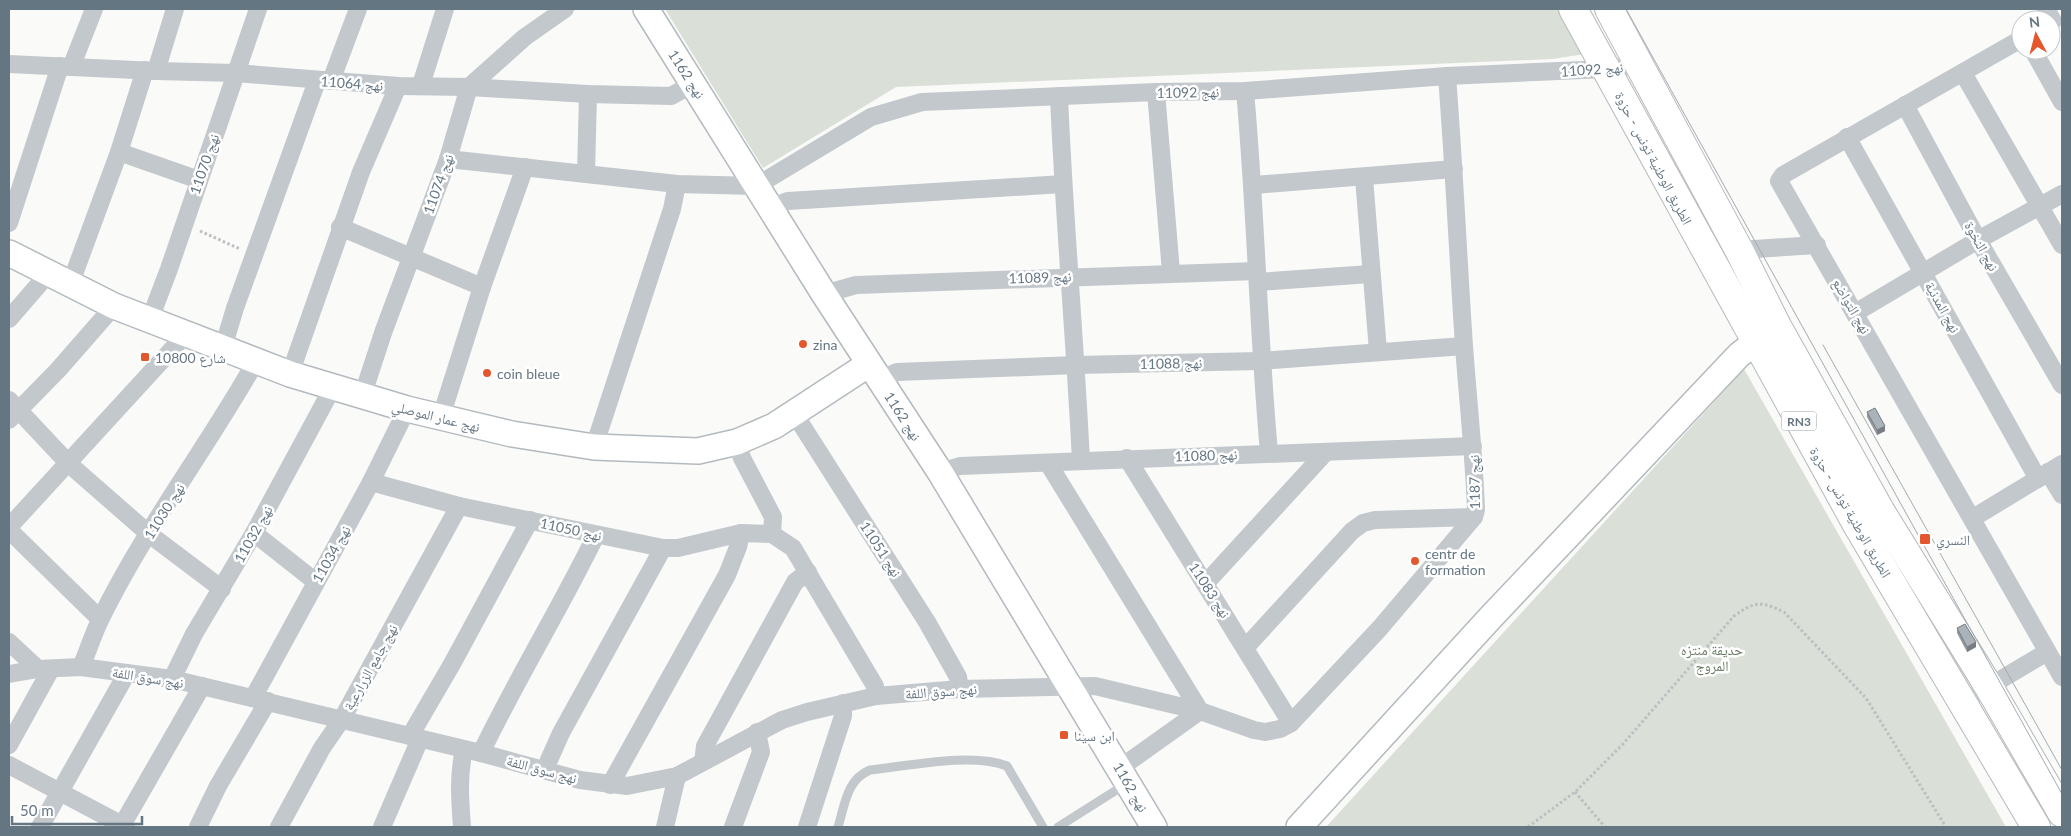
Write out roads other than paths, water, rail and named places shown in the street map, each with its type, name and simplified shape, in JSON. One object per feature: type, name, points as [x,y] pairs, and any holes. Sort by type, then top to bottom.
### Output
[{"type":"highway","name":"الطريق الوطنية تونس - حزوة","points":[[1572,9],[1856,523],[2036,827]]},
{"type":"highway","name":"الطريق الوطنية تونس - حزوة","points":[[1609,9],[1740,250],[1777,326],[1881,512],[1989,687],[2062,813]]},
{"type":"street","points":[[9,223],[66,66],[94,9]]},
{"type":"street","points":[[70,285],[175,9]]},
{"type":"street","name":"نهج 11070","points":[[150,319],[258,9]]},
{"type":"street","points":[[223,348],[255,256],[324,81],[358,9]]},
{"type":"street","points":[[421,86],[445,9]]},
{"type":"street","points":[[469,87],[525,37],[565,9]]},
{"type":"street","name":"نهج 1162","points":[[646,9],[824,294],[940,472],[1066,685],[1124,775],[1154,827]]},
{"type":"street","name":"نهج التواضع","points":[[2011,45],[1847,137],[1780,178],[1780,183],[1973,518],[2062,677]]},
{"type":"street","points":[[2039,60],[2062,102]]},
{"type":"street","name":"نهج 11064","points":[[9,64],[151,71],[236,72],[398,86],[469,87],[588,94],[671,96],[694,84]]},
{"type":"street","name":"نهج 11092","points":[[756,186],[871,117],[892,109],[922,102],[1156,92],[1245,91],[1446,76],[1606,69],[1640,65]]},
{"type":"street","points":[[1963,73],[2062,245]]},
{"type":"street","name":"نهج 1187","points":[[1066,685],[1095,686],[1200,711],[1265,732],[1280,729],[1291,723],[1380,628],[1474,517],[1476,510],[1473,446],[1464,346],[1454,169],[1446,76]]},
{"type":"street","points":[[290,374],[340,227],[361,172],[398,86]]},
{"type":"street","name":"نهج 11074","points":[[362,396],[384,330],[448,159],[469,87]]},
{"type":"street","points":[[1245,91],[1254,185],[1260,361],[1269,452]]},
{"type":"street","points":[[1156,92],[1171,272]]},
{"type":"street","points":[[586,174],[588,94]]},
{"type":"street","points":[[1059,96],[1081,461]]},
{"type":"street","name":"نهج النخوة","points":[[1905,105],[1978,240],[2062,385]]},
{"type":"street","name":"نهج المدنية","points":[[1847,137],[1924,272],[2062,495]]},
{"type":"street","points":[[119,152],[199,180]]},
{"type":"street","points":[[448,159],[677,184],[756,186]]},
{"type":"street","points":[[442,417],[482,287],[526,168]]},
{"type":"street","points":[[1254,185],[1364,178],[1454,169]]},
{"type":"street","points":[[1364,178],[1370,274],[1378,351]]},
{"type":"street","points":[[594,447],[672,209],[677,184]]},
{"type":"street","points":[[770,208],[788,201],[1063,184]]},
{"type":"street","points":[[1855,313],[1978,240],[2062,194]]},
{"type":"street","points":[[340,227],[482,287]]},
{"type":"street","points":[[1740,250],[1817,245]]},
{"type":"street","name":"نهج عمار الموصلي","points":[[9,253],[114,306],[290,374],[407,409],[512,434],[594,447],[698,451],[737,442],[774,426],[794,413],[874,372]]},
{"type":"street","name":"نهج 11089","points":[[824,294],[856,285],[1171,272],[1257,276],[1370,274]]},
{"type":"street","points":[[9,319],[48,274]]},
{"type":"street","points":[[114,306],[12,410],[69,464],[149,534],[222,589]]},
{"type":"street","points":[[1299,827],[1491,617],[1738,355],[1754,341],[1777,326]]},
{"type":"street","points":[[100,619],[9,528],[187,333]]},
{"type":"street","name":"نهج 11088","points":[[874,372],[1076,364],[1260,361],[1464,346]]},
{"type":"street","name":"نهج 11030","points":[[81,667],[100,619],[149,534],[235,398],[256,360]]},
{"type":"street","name":"نهج 11032","points":[[172,679],[194,634],[254,533],[333,387]]},
{"type":"street","name":"نهج 11034","points":[[198,827],[316,582],[371,482],[407,409]]},
{"type":"street","name":"نهج 11051","points":[[794,413],[927,622],[958,677],[960,688]]},
{"type":"street","points":[[737,442],[742,458],[773,516],[772,534],[793,548],[875,686],[876,696]]},
{"type":"street","name":"نهج 11080","points":[[940,472],[960,466],[1269,452],[1326,452],[1473,446]]},
{"type":"street","points":[[1205,584],[1326,452]]},
{"type":"street","name":"نهج 11083","points":[[1127,458],[1246,647],[1291,723]]},
{"type":"street","points":[[1048,463],[1200,711],[1124,775]]},
{"type":"street","points":[[1973,518],[2049,472]]},
{"type":"street","name":"نهج 11050","points":[[371,482],[459,506],[663,548],[678,548],[741,533],[772,534]]},
{"type":"street","name":"نهج جامع الزرارعية","points":[[279,827],[319,753],[342,719],[459,506]]},
{"type":"street","points":[[1246,647],[1352,531],[1363,523],[1375,520],[1474,517]]},
{"type":"street","points":[[382,827],[415,738],[452,664],[530,520]]},
{"type":"street","points":[[254,533],[316,582]]},
{"type":"street","points":[[610,785],[727,575],[738,547],[741,533]]},
{"type":"street","points":[[462,827],[459,771],[526,665],[571,587],[596,535]]},
{"type":"street","points":[[545,769],[561,733],[663,548]]},
{"type":"street","points":[[703,762],[706,746],[795,582],[808,572]]},
{"type":"street","points":[[9,642],[44,669],[9,745]]},
{"type":"street","points":[[1963,702],[2047,652]]},
{"type":"street","name":"نهج سوق اللفة","points":[[9,674],[44,669],[81,667],[172,679],[473,751],[580,780],[627,786],[677,776],[782,720],[842,703],[876,696],[960,688],[1066,685]]},
{"type":"street","points":[[40,827],[113,701],[127,673]]},
{"type":"street","points":[[9,764],[123,827],[202,686]]},
{"type":"street","points":[[807,827],[843,716],[842,703]]},
{"type":"street","points":[[733,827],[761,752],[757,732]]},
{"type":"street","points":[[665,827],[677,776]]},
{"type":"lane","points":[[838,827],[851,784],[859,774],[870,770],[975,759],[996,762],[1007,766],[1043,827]]},
{"type":"lane","points":[[1058,827],[1124,775]]},
{"type":"tram line","points":[[1626,9],[2062,794]]},
{"type":"tram line","points":[[1823,345],[2062,770]]},
{"type":"place","name":"zina","points":[[803,344]]},
{"type":"place","name":"10800 شارع","points":[[145,357]]},
{"type":"place","name":"coin bleue","points":[[487,373]]},
{"type":"place","name":"النسري","points":[[1925,539]]},
{"type":"place","name":"centr de formation","points":[[1415,561]]},
{"type":"place","name":"ابن سينا","points":[[1064,735]]},
{"type":"park label","name":"حديقة منتزه المروج","points":[[1712,658]]}]
